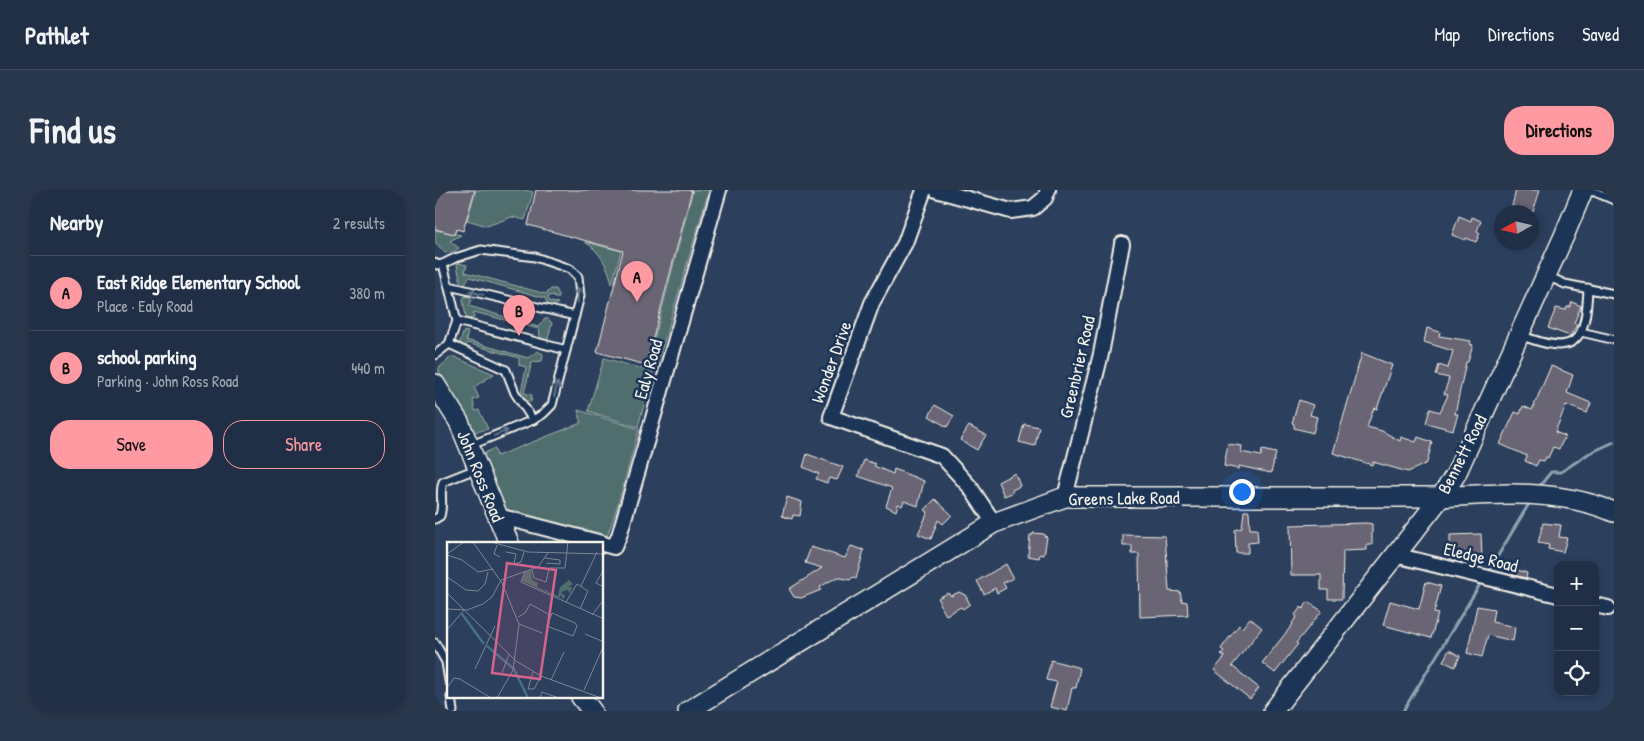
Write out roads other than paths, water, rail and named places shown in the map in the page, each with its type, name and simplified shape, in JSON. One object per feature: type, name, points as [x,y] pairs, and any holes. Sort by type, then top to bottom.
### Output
[{"type":"street","name":"Ealy Road","points":[[604,544],[614,547],[619,536],[719,190]]},
{"type":"street","name":"Wonder Drive","points":[[925,190],[905,243],[872,304],[831,417],[942,456],[970,487],[994,523]]},
{"type":"street","points":[[936,190],[1011,211],[1033,208],[1045,198],[1047,190]]},
{"type":"street","name":"Bennett Road","points":[[1273,711],[1441,497],[1456,474],[1565,236],[1583,190]]},
{"type":"street","name":"Greenbrier Road","points":[[1065,497],[1101,354],[1122,244]]},
{"type":"street","name":"John Ross Road","points":[[435,384],[459,422],[508,542]]},
{"type":"street","name":"Greens Lake Road","points":[[688,711],[994,523],[1065,497],[1441,497],[1514,494],[1561,496],[1614,512]]},
{"type":"street","name":"Ealy Road","points":[[498,516],[595,542]]},
{"type":"street","name":"Eledge Road","points":[[1395,555],[1554,594]]},
{"type":"street","points":[[582,698],[592,711]]},
{"type":"lane","points":[[1583,190],[1595,192],[1614,200]]},
{"type":"lane","points":[[435,355],[449,344],[457,321],[449,286],[439,264],[481,250],[535,257],[569,269],[578,277],[580,296],[552,405],[533,420],[469,446]]},
{"type":"lane","points":[[1546,275],[1558,282],[1614,294]]},
{"type":"lane","points":[[449,286],[575,316]]},
{"type":"lane","points":[[1519,334],[1561,345],[1577,339],[1581,332],[1587,309],[1588,288]]},
{"type":"lane","points":[[457,321],[566,350]]},
{"type":"lane","points":[[1581,332],[1611,339]]},
{"type":"lane","points":[[449,344],[506,370],[515,394],[533,420]]},
{"type":"lane","points":[[435,519],[440,516],[443,506],[443,482],[478,468]]},
{"type":"lane","points":[[435,642],[446,662],[447,668]]},
{"type":"lane","points":[[451,698],[453,711]]},
{"type":"waterway","points":[[1538,488],[1551,472],[1561,472],[1588,454],[1614,442]]},
{"type":"waterway","points":[[1487,574],[1530,502]]},
{"type":"waterway","points":[[1403,711],[1482,581]]},
{"type":"place","name":"East Ridge Elementary School","points":[[637,302]]},
{"type":"place","name":"school parking","points":[[519,336]]}]
